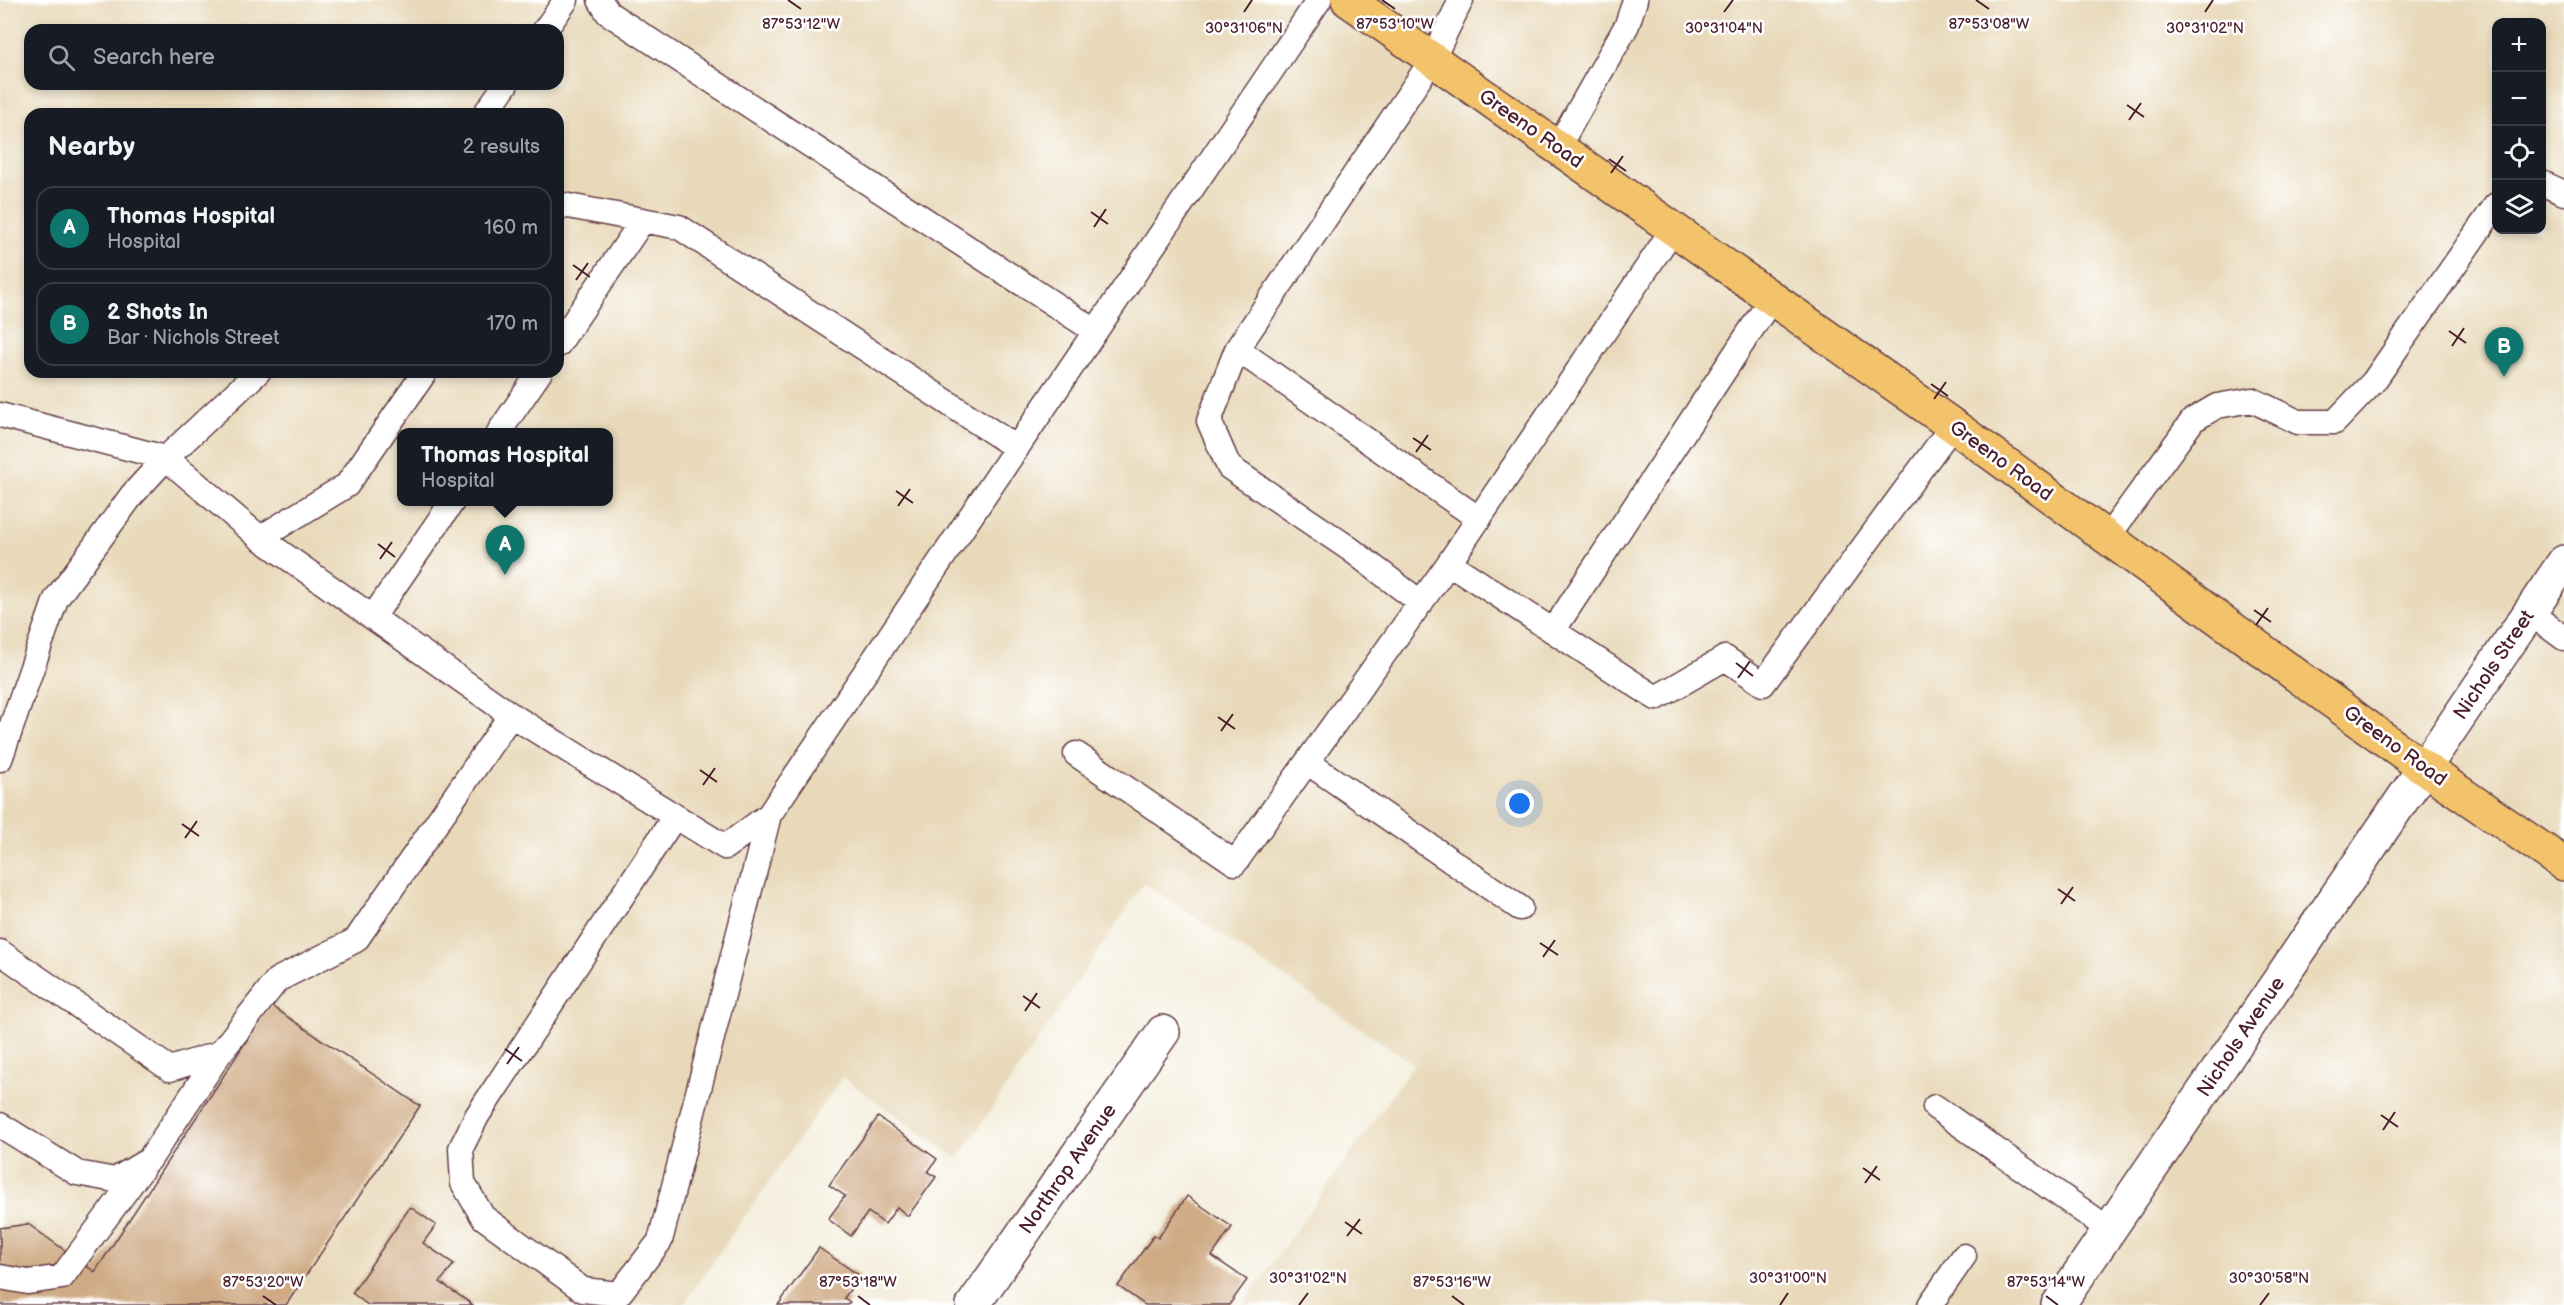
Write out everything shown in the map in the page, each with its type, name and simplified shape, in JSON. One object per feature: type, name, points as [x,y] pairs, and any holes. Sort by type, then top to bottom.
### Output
[{"type":"main road","name":"Greeno Road","points":[[1348,0],[1953,425],[2424,768],[2564,864]]},
{"type":"street","name":"Nichols Street","points":[[2424,768],[2564,562]]},
{"type":"street","name":"Nichols Avenue","points":[[2058,1305],[2424,768]]},
{"type":"street","name":"Northrop Avenue","points":[[973,1305],[1163,1032]]},
{"type":"lane","points":[[549,24],[566,0]]},
{"type":"lane","points":[[600,0],[608,13],[1095,331]]},
{"type":"lane","points":[[675,816],[477,1116],[461,1148],[463,1183],[483,1217],[583,1290],[619,1294],[660,1241],[769,815],[1319,0]]},
{"type":"lane","points":[[1421,603],[1350,549],[1229,467],[1209,421],[1237,349],[1432,60],[1461,0]]},
{"type":"lane","points":[[1558,147],[1627,25],[1635,0]]},
{"type":"lane","points":[[489,108],[502,90]]},
{"type":"lane","points":[[2546,185],[2564,193]]},
{"type":"lane","points":[[564,205],[679,227],[1017,448]]},
{"type":"lane","points":[[2107,538],[2193,420],[2217,406],[2252,400],[2298,422],[2335,422],[2374,381],[2492,211]]},
{"type":"lane","points":[[564,336],[643,220]]},
{"type":"lane","points":[[1076,754],[1234,863],[1449,563],[1673,229]]},
{"type":"lane","points":[[1553,631],[1772,298]]},
{"type":"lane","points":[[1237,349],[1479,519]]},
{"type":"lane","points":[[0,759],[56,599],[132,495],[166,458],[252,378]]},
{"type":"lane","points":[[260,538],[347,485],[421,378]]},
{"type":"lane","points":[[502,428],[536,378]]},
{"type":"lane","points":[[0,415],[166,458],[260,538],[511,715],[725,847],[769,815]]},
{"type":"lane","points":[[1449,563],[1656,698],[1725,658],[1763,684],[1953,425]]},
{"type":"lane","points":[[373,617],[449,506]]},
{"type":"lane","points":[[2530,613],[2564,638]]},
{"type":"lane","points":[[0,1276],[28,1282],[62,1277],[149,1160],[220,1053],[277,980],[356,940],[511,715]]},
{"type":"lane","points":[[1307,762],[1520,908]]},
{"type":"lane","points":[[0,952],[170,1069],[220,1053]]},
{"type":"lane","points":[[1935,1107],[2110,1230]]},
{"type":"lane","points":[[0,1125],[78,1173],[115,1180],[149,1160]]},
{"type":"lane","points":[[1930,1305],[1964,1256]]},
{"type":"shaded area","points":[[0,0],[2564,0],[2564,1305],[1243,1305],[1414,1064],[1144,883],[958,1159],[842,1077],[683,1305],[0,1305]]},
{"type":"building","points":[[270,1005],[420,1106],[286,1305],[0,1305],[0,1228],[28,1224],[95,1272]]},
{"type":"building","points":[[878,1117],[937,1159],[928,1172],[936,1177],[908,1216],[897,1207],[885,1224],[868,1212],[851,1236],[828,1219],[845,1196],[829,1185]]},
{"type":"building","points":[[1187,1196],[1232,1227],[1212,1256],[1247,1280],[1229,1305],[1145,1305],[1118,1286],[1154,1235],[1158,1238]]},
{"type":"building","points":[[410,1207],[436,1225],[423,1243],[454,1264],[440,1282],[473,1305],[368,1305],[352,1293]]},
{"type":"building","points":[[819,1248],[860,1276],[844,1298],[850,1302],[847,1305],[778,1305]]},
{"type":"place","name":"2 Shots In","points":[[2504,377]]},
{"type":"place","name":"Thomas Hospital","points":[[505,575]]}]
